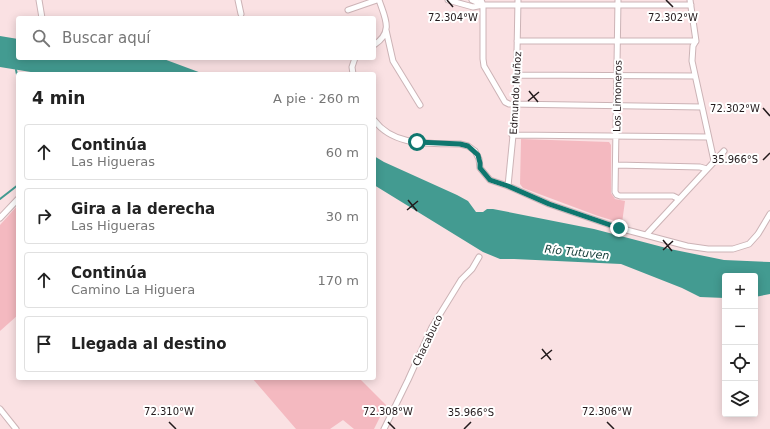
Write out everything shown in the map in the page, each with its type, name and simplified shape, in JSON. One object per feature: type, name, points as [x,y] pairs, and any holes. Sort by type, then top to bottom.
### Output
[{"type":"street","points":[[39,0],[42,16]]},
{"type":"street","points":[[238,0],[241,14]]},
{"type":"street","points":[[348,10],[378,0],[387,26],[386,30],[393,61],[420,105]]},
{"type":"street","points":[[448,0],[473,7],[482,2]]},
{"type":"street","points":[[472,0],[482,2],[690,2],[696,40],[692,54],[695,76],[714,161]]},
{"type":"street","points":[[482,2],[482,59],[484,66],[505,102],[509,104],[702,107]]},
{"type":"street","name":"Edmundo Muñoz","points":[[508,186],[516,105],[518,2]]},
{"type":"street","name":"Los Limoneros","points":[[618,2],[615,192],[620,196],[673,196],[679,199]]},
{"type":"street","points":[[376,44],[381,40],[386,30]]},
{"type":"street","points":[[517,41],[696,40]]},
{"type":"street","points":[[353,72],[352,67],[354,60]]},
{"type":"street","points":[[516,75],[695,76]]},
{"type":"street","points":[[376,122],[388,134],[405,141],[460,144],[468,146],[478,155],[480,168],[490,180],[508,186],[549,204],[619,228],[687,246],[708,249],[733,249],[749,244],[758,234],[770,214]]},
{"type":"street","points":[[512,135],[708,137]]},
{"type":"street","points":[[646,234],[724,151]]},
{"type":"street","points":[[616,165],[700,166],[707,169]]},
{"type":"street","points":[[0,218],[16,200]]},
{"type":"street","name":"Chacabuco","points":[[384,429],[436,320],[457,286],[472,269],[479,257]]},
{"type":"street","points":[[0,409],[16,429]]},
{"type":"shaded area","points":[[521,139],[609,142],[611,145],[611,193],[615,199],[625,201],[622,223],[598,216],[523,188],[520,184]]},
{"type":"shaded area","points":[[16,207],[16,317],[0,331],[0,225]]},
{"type":"shaded area","points":[[254,380],[361,380],[386,405],[374,429],[354,429],[343,420],[330,429],[296,429]]},
{"type":"water","points":[[0,36],[16,39],[16,60],[166,60],[199,72],[31,72],[0,67]]},
{"type":"water","name":"Río Tutuven","points":[[376,157],[468,201],[476,212],[483,212],[487,209],[493,209],[594,229],[670,249],[724,260],[770,262],[770,294],[758,296],[758,273],[722,273],[722,298],[700,297],[682,288],[621,264],[500,259],[483,252],[376,186]]},
{"type":"waterway","points":[[0,199],[16,187]]},
{"type":"route","points":[[417,142],[460,144],[468,146],[478,155],[480,159],[480,168],[490,180],[508,186],[549,204],[619,228]]}]
